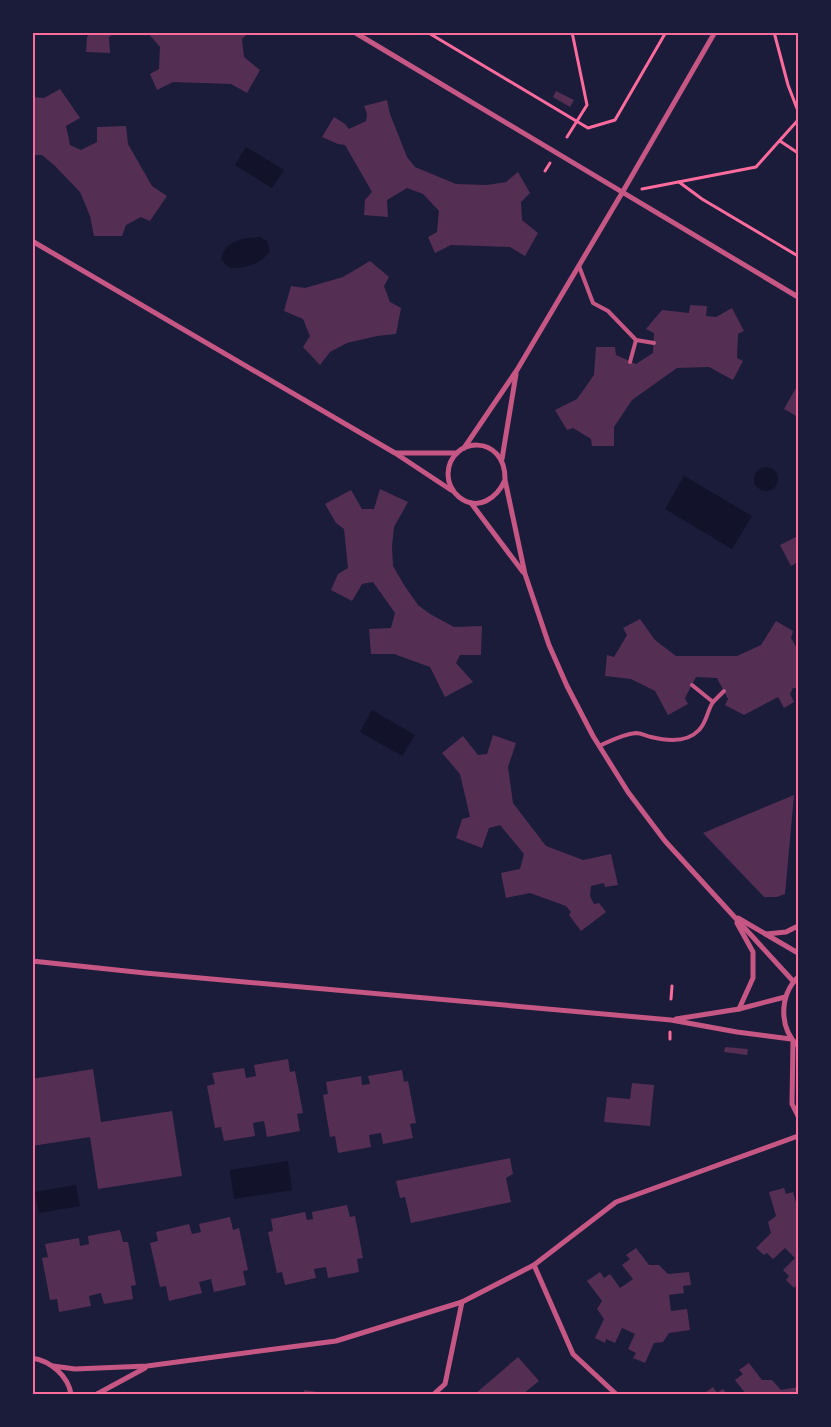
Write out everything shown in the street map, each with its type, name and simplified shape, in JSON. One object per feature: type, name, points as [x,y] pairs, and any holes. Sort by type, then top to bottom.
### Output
[{"type":"street","points":[[354,32],[798,297]]},
{"type":"street","points":[[464,448],[517,370],[715,32]]},
{"type":"street","points":[[32,241],[395,453],[453,491],[461,499],[471,503],[482,503],[492,499],[501,491],[505,480]]},
{"type":"street","points":[[502,460],[517,370]]},
{"type":"street","points":[[453,491],[449,484],[448,467],[457,453],[464,448],[474,445],[485,446],[495,451],[502,460],[505,470],[505,480],[525,574],[549,645],[567,686],[599,746],[628,792],[665,841],[794,982]]},
{"type":"street","points":[[395,453],[457,453]]},
{"type":"street","points":[[471,503],[525,574]]},
{"type":"street","points":[[733,916],[798,953]]},
{"type":"street","points":[[733,916],[753,952],[753,978],[739,1009]]},
{"type":"street","points":[[766,934],[786,932],[798,926]]},
{"type":"street","points":[[32,961],[145,973],[670,1020],[792,1040]]},
{"type":"street","points":[[798,977],[786,997],[783,1009],[784,1021],[792,1040],[798,1046]]},
{"type":"street","points":[[670,1020],[739,1009],[786,997]]},
{"type":"street","points":[[792,1040],[792,1104],[798,1116]]},
{"type":"street","points":[[32,1358],[39,1359],[53,1366],[75,1369],[147,1366],[336,1340],[462,1302],[534,1265],[616,1202],[798,1136]]},
{"type":"street","points":[[534,1265],[573,1354],[616,1394]]},
{"type":"street","points":[[434,1394],[445,1384],[462,1302]]},
{"type":"street","points":[[53,1366],[64,1378],[71,1394]]},
{"type":"street","points":[[97,1394],[147,1366]]},
{"type":"lane","points":[[579,266],[593,303],[608,311],[636,340],[654,343]]},
{"type":"lane","points":[[630,362],[636,340]]},
{"type":"lane","points":[[692,685],[713,702]]},
{"type":"lane","points":[[599,746],[619,737],[636,733],[663,740],[685,738],[700,730],[706,721],[713,702],[724,691]]},
{"type":"path","points":[[427,32],[576,123],[588,128],[614,120],[666,32]]},
{"type":"path","points":[[567,137],[587,105],[572,32]]},
{"type":"path","points":[[774,32],[788,85],[798,111]]},
{"type":"path","points":[[622,193],[756,167],[798,120]]},
{"type":"path","points":[[780,141],[798,153]]},
{"type":"path","points":[[679,182],[702,199],[798,256]]},
{"type":"path","points":[[672,986],[672,1000]]},
{"type":"shaded area","points":[[246,147],[284,170],[272,188],[235,165]]},
{"type":"shaded area","points":[[260,237],[267,241],[270,250],[267,255],[253,265],[230,268],[221,259],[227,248],[236,241]]},
{"type":"shaded area","points":[[766,467],[771,468],[777,474],[777,484],[771,490],[766,491],[761,490],[755,484],[754,479],[755,474],[761,468]]},
{"type":"shaded area","points":[[684,476],[752,516],[732,549],[665,509]]},
{"type":"shaded area","points":[[372,710],[415,735],[402,756],[360,732]]},
{"type":"shaded area","points":[[288,1161],[292,1190],[234,1199],[230,1170]]},
{"type":"shaded area","points":[[76,1185],[80,1206],[39,1213],[35,1192]]},
{"type":"building","points":[[91,32],[116,32],[109,37],[110,53],[86,52],[87,37]]},
{"type":"building","points":[[147,32],[249,32],[242,39],[244,57],[260,70],[247,93],[231,84],[173,82],[157,90],[150,74],[159,69],[160,47]]},
{"type":"building","points":[[60,89],[80,118],[66,126],[70,145],[81,150],[97,142],[97,127],[126,126],[128,144],[152,186],[167,196],[150,221],[141,217],[126,225],[122,236],[94,236],[90,216],[80,192],[42,155],[32,155],[32,97],[44,98]]},
{"type":"building","points":[[556,91],[574,100],[570,107],[553,97]]},
{"type":"building","points":[[387,100],[390,114],[407,157],[415,167],[456,184],[487,185],[506,182],[518,172],[530,193],[521,202],[522,220],[538,233],[525,256],[510,247],[451,245],[435,253],[428,237],[437,232],[439,211],[423,194],[407,188],[387,200],[388,217],[364,215],[365,200],[372,192],[345,145],[322,137],[334,117],[349,129],[366,121],[367,114],[364,106]]},
{"type":"building","points":[[370,261],[389,277],[384,286],[390,302],[401,308],[396,334],[347,343],[330,352],[320,365],[303,347],[310,336],[303,319],[284,311],[291,286],[305,288],[343,277]]},
{"type":"building","points":[[690,305],[707,306],[706,316],[716,317],[732,308],[744,331],[738,334],[737,358],[743,361],[733,380],[709,367],[677,368],[632,400],[614,427],[614,446],[592,446],[591,439],[573,428],[567,430],[555,410],[577,399],[594,375],[596,347],[615,347],[616,355],[636,364],[653,353],[654,333],[646,329],[662,310],[689,313]]},
{"type":"building","points":[[798,387],[798,417],[784,409]]},
{"type":"building","points":[[380,489],[408,502],[394,527],[392,546],[393,566],[418,605],[454,627],[482,626],[481,655],[460,655],[456,663],[473,682],[445,697],[430,667],[394,654],[371,654],[369,629],[391,628],[395,613],[373,582],[362,584],[352,601],[331,590],[338,574],[348,568],[344,529],[336,523],[325,504],[351,490],[362,509],[374,509]]},
{"type":"building","points":[[798,536],[798,562],[791,566],[780,545]]},
{"type":"building","points":[[640,619],[655,640],[676,656],[737,656],[761,645],[776,621],[793,631],[791,638],[798,650],[798,688],[793,688],[790,694],[794,702],[784,708],[778,697],[744,715],[725,705],[728,699],[717,678],[696,677],[685,698],[688,704],[668,715],[655,691],[631,679],[605,676],[607,655],[614,657],[627,635],[623,628]]},
{"type":"building","points":[[493,735],[516,743],[508,767],[513,803],[546,846],[583,860],[611,854],[618,885],[605,887],[604,883],[591,886],[590,896],[594,904],[599,903],[606,912],[581,931],[569,915],[571,912],[566,906],[530,893],[506,898],[501,873],[520,869],[524,854],[500,825],[489,828],[482,848],[456,838],[462,819],[470,817],[460,774],[442,753],[463,736],[478,755],[487,754]]},
{"type":"building","points":[[794,795],[785,894],[777,897],[764,897],[703,833]]},
{"type":"building","points":[[725,1047],[748,1049],[747,1055],[724,1052]]},
{"type":"building","points":[[288,1059],[290,1072],[295,1071],[303,1113],[297,1114],[300,1131],[267,1137],[264,1121],[253,1123],[255,1136],[224,1141],[221,1127],[215,1128],[207,1086],[215,1084],[212,1073],[244,1068],[246,1078],[256,1076],[254,1065]]},
{"type":"building","points":[[93,1069],[101,1122],[172,1111],[182,1176],[98,1189],[90,1137],[32,1146],[32,1079]]},
{"type":"building","points":[[402,1070],[404,1082],[408,1081],[416,1123],[410,1124],[413,1138],[383,1144],[381,1133],[369,1135],[371,1147],[338,1153],[335,1136],[330,1137],[323,1095],[328,1094],[326,1082],[361,1076],[362,1085],[370,1084],[368,1076]]},
{"type":"building","points":[[632,1083],[654,1085],[650,1126],[604,1122],[607,1097],[630,1099]]},
{"type":"building","points":[[510,1158],[513,1174],[506,1178],[511,1202],[411,1223],[405,1197],[400,1198],[396,1181]]},
{"type":"building","points":[[784,1188],[786,1194],[793,1192],[798,1210],[798,1284],[794,1288],[786,1280],[789,1276],[783,1270],[795,1258],[785,1248],[773,1259],[767,1253],[764,1255],[756,1248],[771,1233],[768,1222],[776,1216],[769,1192]]},
{"type":"building","points":[[347,1205],[350,1217],[355,1216],[363,1258],[357,1259],[359,1272],[328,1278],[326,1267],[314,1269],[316,1278],[285,1285],[282,1272],[277,1273],[268,1232],[273,1231],[271,1219],[305,1212],[307,1220],[313,1219],[312,1212]]},
{"type":"building","points":[[230,1217],[233,1230],[239,1228],[248,1270],[243,1271],[246,1285],[214,1292],[211,1279],[199,1282],[202,1293],[169,1301],[166,1286],[160,1287],[150,1243],[158,1241],[156,1232],[189,1224],[192,1234],[201,1232],[199,1224]]},
{"type":"building","points":[[120,1230],[123,1242],[128,1242],[136,1285],[131,1286],[133,1299],[104,1304],[101,1293],[89,1296],[91,1306],[59,1312],[57,1299],[50,1300],[42,1258],[48,1257],[45,1244],[79,1238],[80,1246],[89,1244],[88,1236]]},
{"type":"building","points":[[636,1248],[649,1265],[659,1265],[668,1274],[689,1272],[691,1285],[683,1286],[684,1293],[669,1295],[671,1311],[687,1309],[690,1330],[669,1333],[663,1342],[654,1343],[645,1363],[633,1358],[636,1353],[628,1349],[635,1334],[622,1328],[615,1343],[606,1339],[605,1343],[595,1338],[604,1319],[597,1309],[602,1301],[587,1281],[600,1272],[604,1278],[610,1274],[620,1288],[633,1279],[622,1265],[630,1259],[626,1255]]},
{"type":"building","points":[[518,1357],[539,1381],[523,1394],[475,1394]]},
{"type":"building","points":[[749,1363],[762,1380],[772,1380],[781,1390],[798,1387],[798,1394],[746,1394],[735,1380],[743,1374],[739,1370]]},
{"type":"building","points":[[713,1387],[717,1393],[723,1389],[727,1394],[703,1394]]},
{"type":"building","points":[[304,1390],[324,1393],[324,1394],[304,1394]]}]
